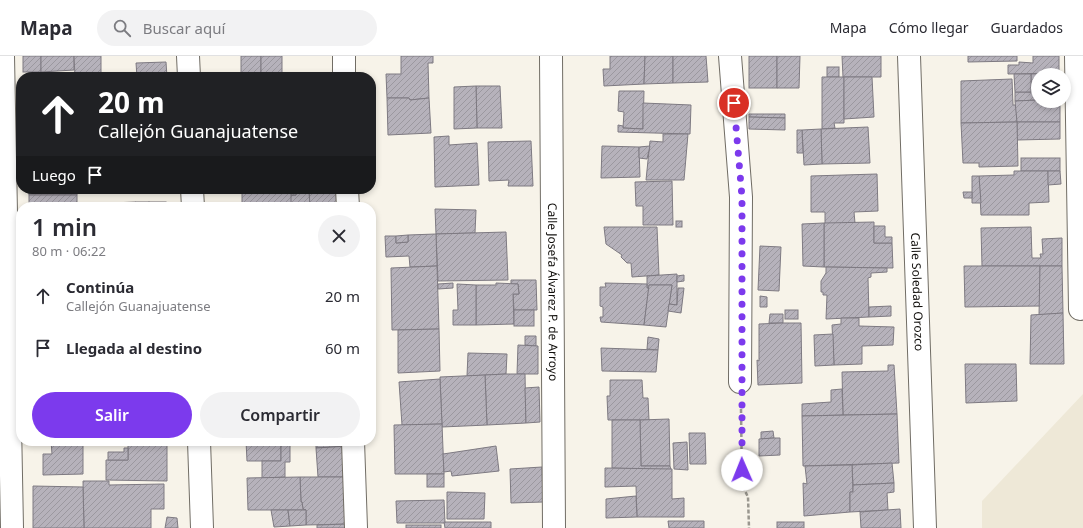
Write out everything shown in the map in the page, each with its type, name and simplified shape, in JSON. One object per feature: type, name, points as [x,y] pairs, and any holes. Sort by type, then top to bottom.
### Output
[{"type":"street","points":[[3,56],[12,528]]},
{"type":"street","points":[[188,56],[189,72]]},
{"type":"street","points":[[344,56],[344,72]]},
{"type":"street","name":"Calle Josefa Álvarez P. de Arroyo","points":[[551,56],[554,528]]},
{"type":"street","points":[[730,56],[742,197],[740,382]]},
{"type":"street","name":"Calle Soledad Orozco","points":[[909,56],[925,528]]},
{"type":"street","points":[[1076,56],[1080,309]]},
{"type":"street","points":[[200,446],[202,528]]},
{"type":"street","points":[[353,446],[356,528]]},
{"type":"path","points":[[740,382],[742,485],[748,497],[750,528]]},
{"type":"shaded area","points":[[1083,394],[1083,528],[982,528],[982,501]]},
{"type":"building","points":[[23,56],[41,56],[41,72],[23,72]]},
{"type":"building","points":[[41,56],[74,56],[74,70],[41,72]]},
{"type":"building","points":[[74,56],[101,56],[101,72],[75,72]]},
{"type":"building","points":[[241,56],[261,56],[261,72],[241,72]]},
{"type":"building","points":[[261,56],[282,56],[282,72],[261,72]]},
{"type":"building","points":[[401,56],[433,56],[433,63],[428,63],[429,98],[410,100],[409,98],[387,98],[386,74],[401,74]]},
{"type":"building","points":[[610,56],[645,56],[644,84],[604,86],[603,69],[610,69]]},
{"type":"building","points":[[645,56],[673,56],[673,83],[644,84]]},
{"type":"building","points":[[673,56],[706,56],[708,82],[673,83]]},
{"type":"building","points":[[749,56],[777,56],[777,88],[749,88]]},
{"type":"building","points":[[777,56],[800,56],[799,88],[777,88]]},
{"type":"building","points":[[842,56],[881,56],[881,77],[843,77]]},
{"type":"building","points":[[968,56],[1017,56],[1017,61],[968,62]]},
{"type":"building","points":[[1033,56],[1059,56],[1059,68],[1031,68],[1031,74],[1008,74],[1008,65],[1019,65],[1019,62],[1033,63]]},
{"type":"building","points":[[166,62],[167,72],[137,72],[136,63]]},
{"type":"building","points":[[827,67],[839,67],[839,77],[827,77]]},
{"type":"building","points":[[1014,74],[1031,74],[1031,92],[1015,92]]},
{"type":"building","points":[[822,77],[844,77],[844,123],[834,123],[835,128],[822,129]]},
{"type":"building","points":[[844,77],[872,77],[874,117],[844,119]]},
{"type":"building","points":[[1012,79],[1013,105],[1016,105],[1017,122],[961,123],[961,81]]},
{"type":"building","points":[[476,86],[500,86],[502,128],[477,128]]},
{"type":"building","points":[[476,86],[477,128],[454,129],[454,87]]},
{"type":"building","points":[[619,91],[644,91],[643,129],[623,128],[624,112],[618,111]]},
{"type":"building","points":[[1015,92],[1031,92],[1031,100],[1015,101]]},
{"type":"building","points":[[387,98],[409,98],[410,100],[429,98],[431,133],[388,135]]},
{"type":"building","points":[[1031,100],[1031,108],[1060,108],[1060,122],[1017,122],[1015,101]]},
{"type":"building","points":[[643,103],[691,105],[690,134],[618,132],[618,125],[623,126],[623,128],[643,129]]},
{"type":"building","points":[[749,114],[785,114],[785,118],[749,117]]},
{"type":"building","points":[[749,117],[785,118],[785,130],[749,129]]},
{"type":"building","points":[[1017,122],[1060,122],[1060,139],[1017,140]]},
{"type":"building","points":[[1017,122],[1018,166],[979,167],[979,163],[963,163],[961,123]]},
{"type":"building","points":[[868,127],[870,163],[822,164],[821,129]]},
{"type":"building","points":[[821,129],[822,164],[804,165],[802,130]]},
{"type":"building","points":[[797,130],[802,130],[803,153],[797,153]]},
{"type":"building","points":[[663,134],[688,134],[684,180],[646,180],[650,141],[663,142]]},
{"type":"building","points":[[449,136],[449,145],[477,143],[479,185],[435,187],[434,137]]},
{"type":"building","points":[[531,141],[533,186],[508,186],[509,180],[489,181],[488,142]]},
{"type":"building","points":[[602,146],[639,147],[640,177],[601,178]]},
{"type":"building","points":[[650,146],[647,159],[639,158],[639,147]]},
{"type":"building","points":[[1021,158],[1060,158],[1060,171],[1021,171]]},
{"type":"building","points":[[1014,171],[1048,171],[1049,202],[1029,203],[1029,215],[981,215],[979,176],[1014,175]]},
{"type":"building","points":[[1048,171],[1060,171],[1061,184],[1048,185]]},
{"type":"building","points":[[877,174],[878,211],[854,212],[855,223],[825,224],[825,212],[811,212],[811,176]]},
{"type":"building","points":[[972,176],[979,176],[981,203],[972,203]]},
{"type":"building","points":[[672,181],[673,225],[643,225],[643,206],[636,206],[635,182]]},
{"type":"building","points":[[963,192],[972,192],[972,198],[964,198]]},
{"type":"building","points":[[77,194],[77,195],[29,195]]},
{"type":"building","points":[[242,194],[291,194],[291,202],[242,202]]},
{"type":"building","points":[[309,194],[310,202],[291,202],[290,195]]},
{"type":"building","points":[[309,194],[339,194],[339,202],[310,202]]},
{"type":"building","points":[[29,195],[77,195],[77,202],[29,202]]},
{"type":"building","points":[[435,209],[476,210],[475,233],[436,234]]},
{"type":"building","points":[[676,221],[682,221],[682,227],[676,227]]},
{"type":"building","points":[[874,222],[874,243],[892,243],[893,268],[824,267],[824,223]]},
{"type":"building","points":[[824,223],[824,267],[803,266],[802,224]]},
{"type":"building","points":[[874,226],[885,226],[885,237],[892,237],[892,243],[874,243]]},
{"type":"building","points":[[604,227],[657,227],[659,275],[632,277],[631,263],[627,263],[621,257],[622,255],[606,244]]},
{"type":"building","points":[[1031,227],[1032,258],[1041,258],[1040,254],[1043,254],[1042,239],[1062,238],[1062,266],[982,266],[981,228]]},
{"type":"building","points":[[506,232],[508,280],[438,281],[436,234]]},
{"type":"building","points":[[436,234],[437,266],[410,267],[409,256],[386,257],[385,236],[396,236],[396,243],[408,242],[408,235]]},
{"type":"building","points":[[408,235],[408,242],[396,243],[396,236]]},
{"type":"building","points":[[760,246],[781,247],[779,291],[758,290]]},
{"type":"building","points":[[437,266],[439,329],[392,330],[391,268]]},
{"type":"building","points":[[964,266],[1040,266],[1041,306],[965,307]]},
{"type":"building","points":[[1040,266],[1062,266],[1063,313],[1039,315]]},
{"type":"building","points":[[826,267],[887,268],[887,272],[871,273],[871,277],[868,278],[869,317],[826,319],[827,295],[823,295],[823,292],[821,292],[821,281],[826,273]]},
{"type":"building","points":[[677,274],[677,305],[669,304],[672,285],[649,285],[649,288],[647,288],[647,276]]},
{"type":"building","points":[[684,275],[684,281],[677,282],[677,276]]},
{"type":"building","points":[[511,280],[536,280],[537,310],[514,310],[513,294],[519,294],[518,284],[511,284]]},
{"type":"building","points":[[453,283],[453,288],[438,289],[438,284]]},
{"type":"building","points":[[496,283],[518,284],[519,294],[513,294],[514,324],[476,325],[476,285],[496,285]]},
{"type":"building","points":[[605,283],[647,284],[647,288],[649,288],[644,325],[601,322],[600,317],[603,317],[603,307],[600,306],[600,287],[606,287]]},
{"type":"building","points":[[457,284],[476,285],[476,325],[453,325],[453,310],[458,310]]},
{"type":"building","points":[[649,285],[672,285],[666,327],[644,325]]},
{"type":"building","points":[[678,288],[684,288],[681,313],[668,311],[669,304],[677,305]]},
{"type":"building","points":[[760,296],[767,297],[767,307],[760,307]]},
{"type":"building","points":[[891,306],[891,316],[869,317],[869,307]]},
{"type":"building","points":[[514,310],[534,310],[534,326],[514,326]]},
{"type":"building","points":[[785,310],[798,310],[798,319],[785,319]]},
{"type":"building","points":[[1063,313],[1064,364],[1030,364],[1031,315]]},
{"type":"building","points":[[770,314],[783,314],[783,323],[769,323]]},
{"type":"building","points":[[841,318],[859,318],[859,326],[894,327],[893,345],[862,346],[862,364],[834,365],[832,325],[841,324]]},
{"type":"building","points":[[801,323],[802,383],[758,385],[757,360],[759,361],[759,324]]},
{"type":"building","points":[[439,329],[440,371],[398,373],[398,330]]},
{"type":"building","points":[[833,334],[834,365],[815,366],[814,335]]},
{"type":"building","points":[[525,336],[536,336],[536,346],[525,345]]},
{"type":"building","points":[[648,337],[659,339],[658,350],[647,349]]},
{"type":"building","points":[[518,345],[538,346],[538,374],[517,374]]},
{"type":"building","points":[[601,348],[658,350],[656,372],[602,371]]},
{"type":"building","points":[[468,353],[507,354],[506,374],[467,376]]},
{"type":"building","points":[[965,364],[1016,364],[1017,401],[966,403]]},
{"type":"building","points":[[888,365],[894,365],[897,414],[843,415],[842,372],[888,371]]},
{"type":"building","points":[[525,374],[526,423],[487,425],[485,375]]},
{"type":"building","points":[[485,375],[487,425],[442,427],[440,377]]},
{"type":"building","points":[[440,379],[442,424],[402,425],[399,382]]},
{"type":"building","points":[[610,380],[642,380],[643,398],[648,398],[649,420],[608,420],[607,396],[610,396]]},
{"type":"building","points":[[539,387],[540,422],[526,423],[525,388]]},
{"type":"building","points":[[842,389],[843,415],[802,416],[802,404],[831,402],[831,390]]},
{"type":"building","points":[[897,414],[899,463],[803,466],[802,416]]},
{"type":"building","points":[[669,419],[670,466],[641,466],[640,420]]},
{"type":"building","points":[[612,420],[640,420],[641,466],[670,466],[671,470],[612,468]]},
{"type":"building","points":[[442,424],[444,474],[395,474],[394,425]]},
{"type":"building","points":[[773,431],[774,438],[761,439],[761,432]]},
{"type":"building","points":[[689,433],[705,433],[706,464],[690,464]]},
{"type":"building","points":[[780,438],[780,455],[759,456],[759,439]]},
{"type":"building","points":[[687,442],[688,470],[674,469],[673,443]]},
{"type":"building","points":[[51,446],[83,446],[83,474],[43,475],[43,454],[52,454]]},
{"type":"building","points":[[128,446],[167,446],[167,481],[106,480],[106,460],[128,460]]},
{"type":"building","points":[[246,446],[281,446],[281,461],[247,461]]},
{"type":"building","points":[[281,446],[290,446],[290,462],[285,462],[285,477],[262,478],[262,461],[281,461]]},
{"type":"building","points":[[316,446],[338,446],[338,447],[316,448]]},
{"type":"building","points":[[347,446],[348,477],[318,477],[316,448]]},
{"type":"building","points":[[496,446],[499,471],[452,476],[451,471],[444,472],[443,454]]},
{"type":"building","points":[[124,448],[128,448],[128,460],[108,460],[108,452],[124,452]]},
{"type":"building","points":[[892,463],[894,483],[853,485],[852,465]]},
{"type":"building","points":[[852,465],[853,492],[850,492],[850,512],[804,516],[803,483],[807,484],[805,466]]},
{"type":"building","points":[[542,467],[543,502],[511,503],[510,469]]},
{"type":"building","points":[[605,468],[672,469],[672,499],[684,498],[684,517],[637,517],[636,486],[605,487]]},
{"type":"building","points":[[427,474],[444,474],[444,487],[427,487]]},
{"type":"building","points":[[300,477],[348,477],[348,524],[306,525],[306,510],[303,509],[301,502]]},
{"type":"building","points":[[300,477],[301,502],[303,509],[306,510],[248,510],[247,478]]},
{"type":"building","points":[[83,481],[109,481],[109,485],[164,484],[164,509],[151,509],[151,528],[84,528]]},
{"type":"building","points":[[894,483],[894,492],[887,493],[888,510],[850,512],[850,492],[853,492],[853,485]]},
{"type":"building","points":[[33,486],[83,487],[84,528],[33,528]]},
{"type":"building","points":[[447,492],[485,493],[484,519],[447,519]]},
{"type":"building","points":[[636,496],[637,517],[606,518],[606,499]]},
{"type":"building","points":[[444,500],[445,523],[397,523],[396,501]]},
{"type":"building","points":[[900,509],[901,528],[861,528],[860,512]]},
{"type":"building","points":[[271,510],[288,510],[290,526],[274,527]]},
{"type":"building","points":[[288,510],[306,510],[306,525],[290,526]]},
{"type":"building","points":[[167,517],[177,518],[178,528],[165,528]]},
{"type":"building","points":[[668,521],[704,521],[704,528],[669,528]]},
{"type":"building","points":[[444,522],[491,522],[491,528],[445,528]]},
{"type":"building","points":[[777,522],[804,522],[804,528],[777,528]]},
{"type":"building","points":[[348,524],[348,528],[317,528],[317,525]]},
{"type":"building","points":[[406,525],[441,525],[441,528],[406,528]]},
{"type":"route","points":[[734,103],[742,197],[740,382],[742,470]]}]
